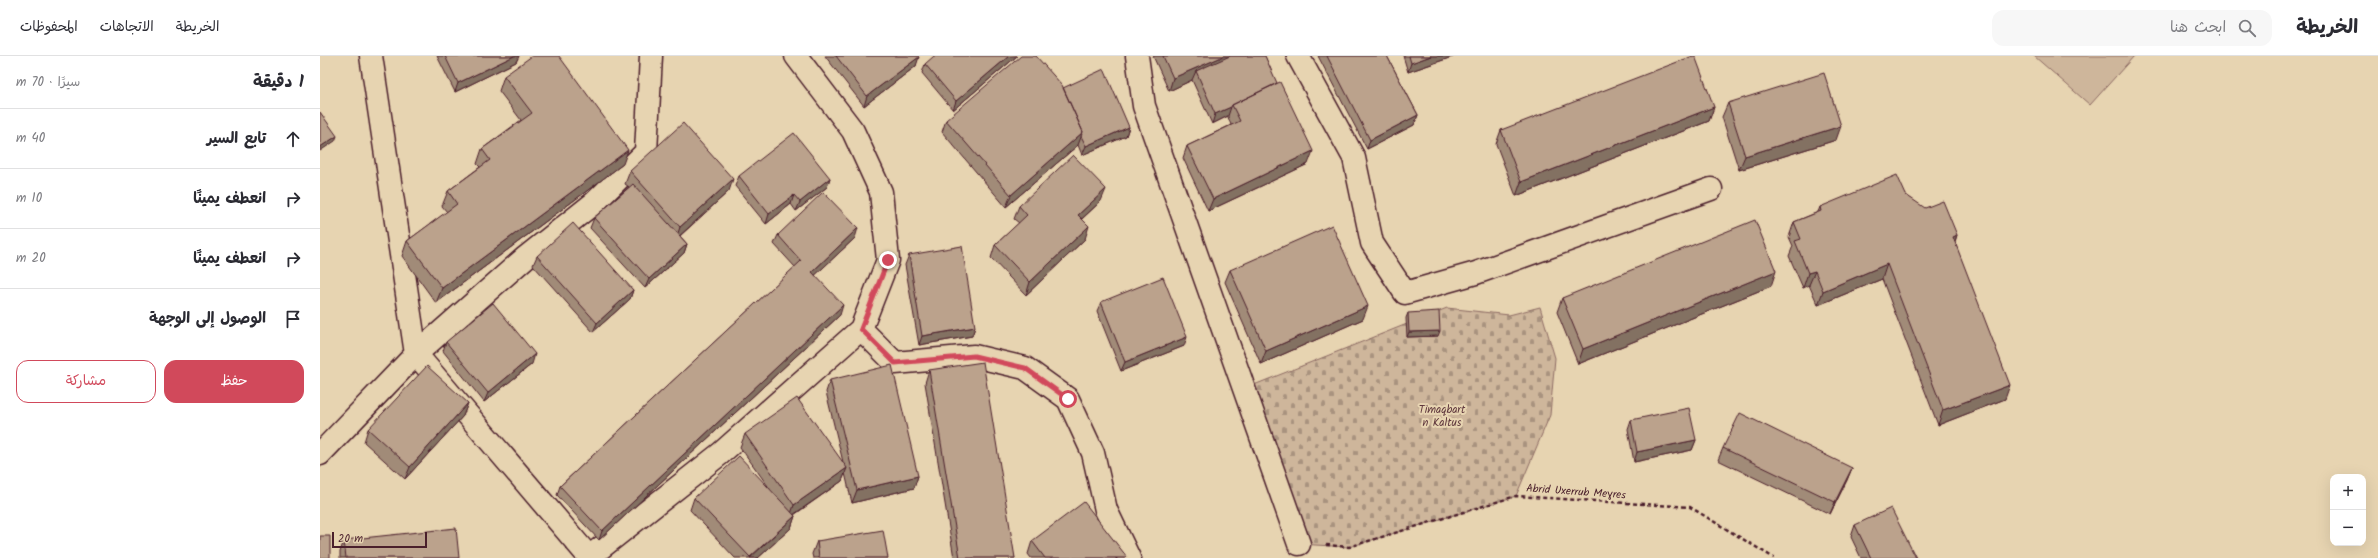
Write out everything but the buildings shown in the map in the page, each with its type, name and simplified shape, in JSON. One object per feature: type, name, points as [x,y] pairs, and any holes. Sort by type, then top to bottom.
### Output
[{"type":"street","points":[[371,56],[416,354],[588,557],[720,454],[861,329],[888,260],[881,192],[853,131],[796,56]]},
{"type":"street","points":[[320,454],[416,354],[526,257],[595,202],[646,152],[651,56]]},
{"type":"street","points":[[1137,56],[1144,106],[1299,544]]},
{"type":"street","points":[[1298,56],[1354,158],[1372,243],[1405,293],[1476,273],[1711,189]]},
{"type":"street","points":[[861,329],[895,363],[974,356],[1025,368],[1068,399],[1092,453],[1106,510],[1129,558]]},
{"type":"path","name":"Abrid Uxerrub Meɣres","points":[[1299,544],[1349,547],[1516,496],[1690,507],[1774,558]]},
{"type":"green space","points":[[2034,56],[2134,56],[2090,105]]},
{"type":"green space","name":"Timaqbart n Kaltus","points":[[1540,307],[1555,358],[1550,415],[1516,496],[1349,547],[1299,544],[1244,389],[1447,308],[1509,315]]},
{"type":"route","points":[[888,260],[861,329],[895,363],[974,356],[1025,368],[1068,399]]}]
